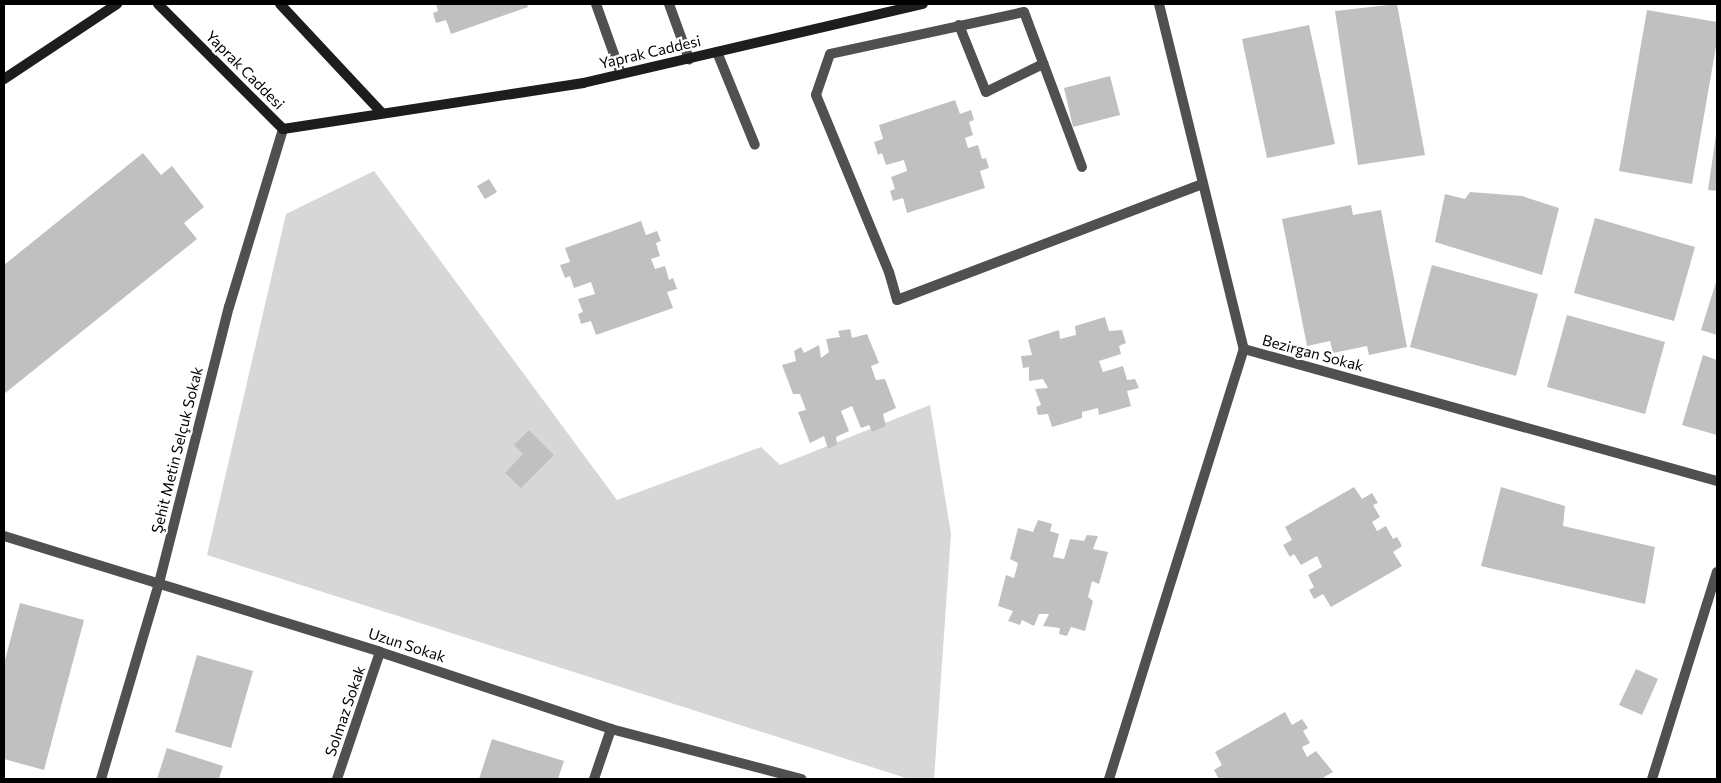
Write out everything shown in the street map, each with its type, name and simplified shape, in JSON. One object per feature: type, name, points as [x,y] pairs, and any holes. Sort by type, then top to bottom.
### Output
[{"type":"street","points":[[4,78],[117,4]]},
{"type":"street","name":"Yaprak Caddesi","points":[[158,4],[283,129],[381,112],[583,83],[923,4]]},
{"type":"street","points":[[280,4],[381,112]]},
{"type":"street","points":[[596,4],[621,74]]},
{"type":"street","points":[[669,4],[689,58]]},
{"type":"street","name":"Bezirgan Sokak","points":[[1159,4],[1244,349],[1717,481]]},
{"type":"street","points":[[1082,167],[1024,12],[830,54],[816,95],[890,272],[897,300],[1202,184]]},
{"type":"street","points":[[959,25],[986,92],[1043,64]]},
{"type":"street","points":[[717,52],[755,145]]},
{"type":"street","name":"Şehit Metin Selçuk Sokak","points":[[101,779],[159,583],[229,307],[283,129]]},
{"type":"street","points":[[1109,779],[1244,349]]},
{"type":"street","name":"Uzun Sokak","points":[[4,536],[380,652],[611,729],[802,779]]},
{"type":"street","points":[[1652,779],[1717,572]]},
{"type":"street","name":"Solmaz Sokak","points":[[338,779],[380,652]]},
{"type":"street","points":[[594,779],[611,729]]},
{"type":"shaded area","points":[[374,171],[617,500],[761,447],[780,465],[930,405],[951,534],[934,779],[909,779],[207,555],[286,214]]},
{"type":"building","points":[[436,4],[527,4],[528,7],[451,34],[446,20],[436,23],[433,13],[438,11]]},
{"type":"building","points":[[1397,4],[1425,155],[1358,165],[1335,11]]},
{"type":"building","points":[[1647,10],[1717,22],[1717,41],[1692,184],[1619,171]]},
{"type":"building","points":[[1309,25],[1335,144],[1267,158],[1242,39]]},
{"type":"building","points":[[1110,76],[1120,115],[1073,127],[1064,88]]},
{"type":"building","points":[[955,100],[960,114],[971,110],[974,120],[969,122],[973,135],[965,138],[968,148],[978,145],[982,159],[986,158],[989,168],[980,171],[985,188],[907,213],[903,198],[893,201],[890,191],[895,189],[891,177],[907,171],[904,160],[886,165],[882,153],[878,155],[874,142],[883,139],[879,125]]},
{"type":"building","points":[[1717,135],[1717,191],[1708,190]]},
{"type":"building","points":[[143,153],[161,175],[172,166],[204,207],[184,223],[197,239],[4,394],[4,265]]},
{"type":"building","points":[[489,179],[497,192],[485,199],[477,186]]},
{"type":"building","points":[[1470,192],[1522,196],[1559,208],[1542,275],[1435,242],[1445,194],[1465,199]]},
{"type":"building","points":[[1351,205],[1353,215],[1381,210],[1407,347],[1369,355],[1367,346],[1333,353],[1330,341],[1307,346],[1282,219]]},
{"type":"building","points":[[1595,218],[1695,247],[1674,321],[1574,293]]},
{"type":"building","points":[[641,221],[646,235],[657,231],[661,241],[656,243],[660,256],[651,259],[655,269],[665,266],[669,280],[673,278],[677,289],[667,292],[673,308],[596,335],[591,321],[581,324],[578,314],[583,312],[578,299],[595,294],[591,282],[574,288],[570,276],[565,278],[560,265],[570,262],[565,248]]},
{"type":"building","points":[[1432,265],[1538,294],[1516,376],[1410,347]]},
{"type":"building","points":[[1717,279],[1717,335],[1701,330]]},
{"type":"building","points":[[1567,315],[1665,342],[1645,414],[1547,387]]},
{"type":"building","points":[[1105,317],[1109,331],[1122,330],[1126,343],[1119,346],[1121,354],[1099,361],[1103,372],[1123,366],[1127,380],[1135,379],[1139,388],[1127,391],[1131,406],[1099,415],[1098,408],[1082,412],[1082,418],[1052,427],[1048,414],[1038,415],[1036,407],[1041,405],[1035,389],[1048,388],[1043,379],[1029,381],[1029,367],[1023,368],[1021,356],[1032,355],[1028,340],[1059,330],[1060,339],[1076,335],[1075,326]]},
{"type":"building","points":[[850,329],[852,338],[867,334],[879,363],[871,366],[876,380],[885,379],[896,408],[883,414],[886,426],[872,432],[869,425],[861,428],[852,406],[841,411],[849,431],[836,437],[837,444],[828,449],[824,436],[810,443],[798,412],[806,410],[800,394],[793,394],[782,365],[796,361],[794,351],[801,347],[804,353],[819,345],[821,358],[829,352],[826,339],[840,337],[838,331]]},
{"type":"building","points":[[1703,355],[1717,360],[1717,435],[1682,425]]},
{"type":"building","points":[[529,430],[554,455],[521,488],[505,473],[523,454],[514,445]]},
{"type":"building","points":[[1354,487],[1362,499],[1372,493],[1378,503],[1373,505],[1380,517],[1372,522],[1377,531],[1386,526],[1393,539],[1397,537],[1402,546],[1393,552],[1402,566],[1331,607],[1323,594],[1314,599],[1309,590],[1314,587],[1308,575],[1322,567],[1317,556],[1301,565],[1294,554],[1290,557],[1283,545],[1292,540],[1285,527]]},
{"type":"building","points":[[1501,487],[1565,506],[1563,526],[1655,547],[1645,604],[1481,566]]},
{"type":"building","points":[[1038,520],[1052,524],[1050,531],[1059,534],[1053,557],[1064,559],[1070,539],[1084,541],[1087,535],[1098,536],[1093,549],[1108,552],[1099,584],[1092,581],[1088,597],[1093,601],[1085,631],[1071,627],[1067,636],[1059,634],[1060,628],[1043,626],[1049,614],[1039,614],[1034,626],[1022,620],[1020,625],[1008,621],[1013,611],[998,606],[1006,575],[1014,578],[1018,563],[1010,559],[1018,528],[1033,532]]},
{"type":"building","points":[[20,603],[84,620],[44,770],[4,759],[4,664]]},
{"type":"building","points":[[197,655],[253,671],[231,748],[175,732]]},
{"type":"building","points":[[1636,669],[1658,679],[1642,715],[1619,705]]},
{"type":"building","points":[[1285,712],[1292,725],[1302,719],[1308,728],[1303,731],[1310,743],[1302,747],[1307,757],[1316,751],[1333,772],[1324,777],[1325,779],[1219,779],[1214,770],[1222,765],[1215,752]]},
{"type":"building","points":[[492,739],[564,761],[558,779],[479,779]]},
{"type":"building","points":[[167,748],[223,766],[219,779],[157,779]]}]
